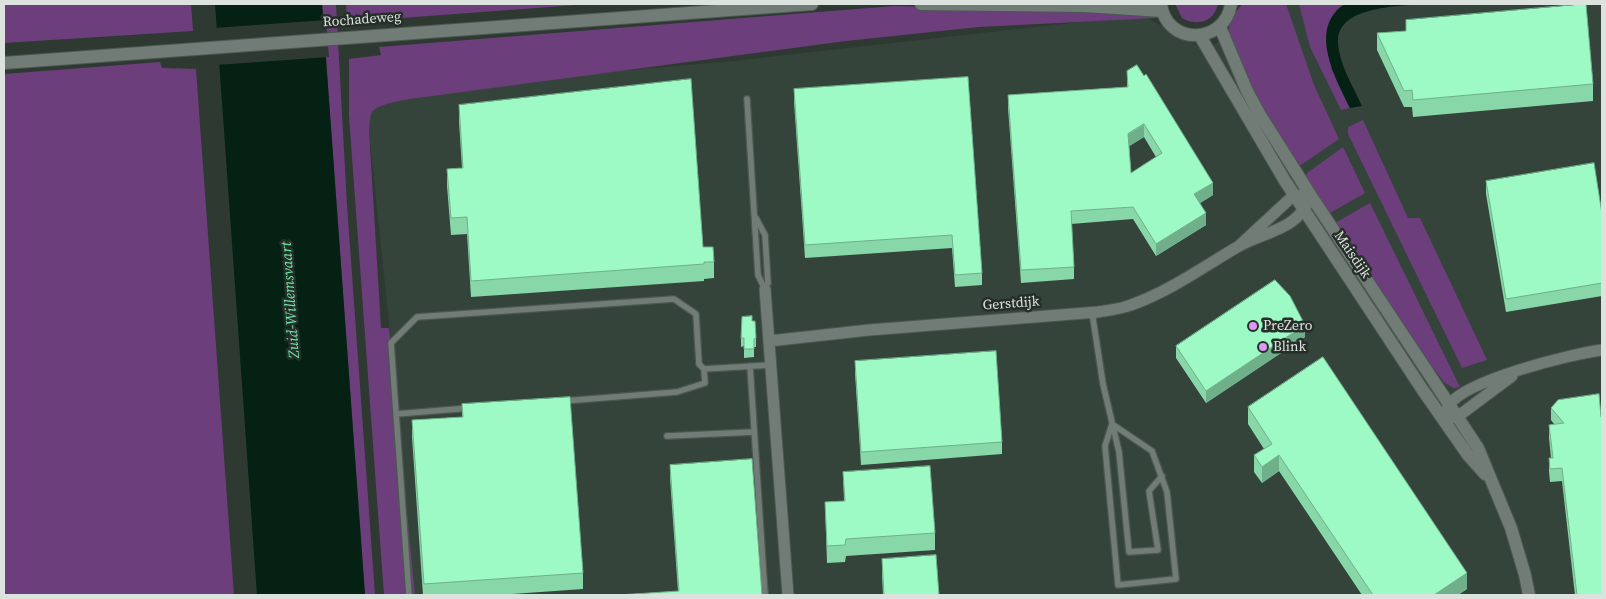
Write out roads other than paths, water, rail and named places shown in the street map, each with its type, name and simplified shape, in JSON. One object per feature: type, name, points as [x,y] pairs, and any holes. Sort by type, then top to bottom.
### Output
[{"type":"street","name":"Rochadeweg","points":[[4,64],[362,35],[812,4]]},
{"type":"street","points":[[921,4],[1162,7],[1168,23],[1177,31],[1188,35],[1200,36],[1220,27],[1226,20],[1231,4]]},
{"type":"street","name":"Maisdijk","points":[[1220,27],[1247,91],[1311,196],[1478,448],[1511,528],[1529,595]]},
{"type":"street","name":"Maisdijk","points":[[1200,36],[1248,121],[1294,195],[1443,419],[1491,482]]},
{"type":"street","points":[[1294,195],[1311,196],[1305,211]]},
{"type":"street","name":"Gerstdijk","points":[[1240,246],[1294,195]]},
{"type":"street","name":"Gerstdijk","points":[[769,341],[869,330],[1092,312],[1130,306],[1158,294],[1240,246],[1275,232],[1305,211]]},
{"type":"street","points":[[766,286],[770,365],[788,595]]},
{"type":"street","points":[[1516,373],[1457,418],[1443,419],[1449,404],[1468,390],[1488,380],[1516,373],[1551,360],[1602,350]]},
{"type":"lane","points":[[747,100],[758,275],[766,286]]},
{"type":"lane","points":[[754,215],[765,235],[766,286]]},
{"type":"lane","points":[[409,595],[391,343],[417,317],[674,299],[696,314],[699,364],[704,369],[705,383],[677,392],[561,401]]},
{"type":"lane","points":[[1092,312],[1112,424],[1119,452],[1130,552],[1158,550],[1149,491],[1162,476]]},
{"type":"lane","points":[[704,369],[770,365]]},
{"type":"lane","points":[[750,366],[765,595]]},
{"type":"lane","points":[[396,414],[473,408]]},
{"type":"lane","points":[[1112,424],[1152,451],[1167,492],[1176,579],[1118,585],[1105,446],[1112,424]]},
{"type":"lane","points":[[667,436],[754,432]]},
{"type":"water","name":"Zuid-Willemsvaart","points":[[215,4],[322,4],[365,595],[257,595]]},
{"type":"water","points":[[1345,4],[1427,4],[1388,7],[1360,14],[1349,20],[1341,29],[1338,41],[1340,57],[1362,106],[1350,108],[1332,69],[1326,40],[1328,26],[1334,14]]},
{"type":"place","name":"PreZero","points":[[1253,326]]},
{"type":"place","name":"Blink","points":[[1263,347]]}]
